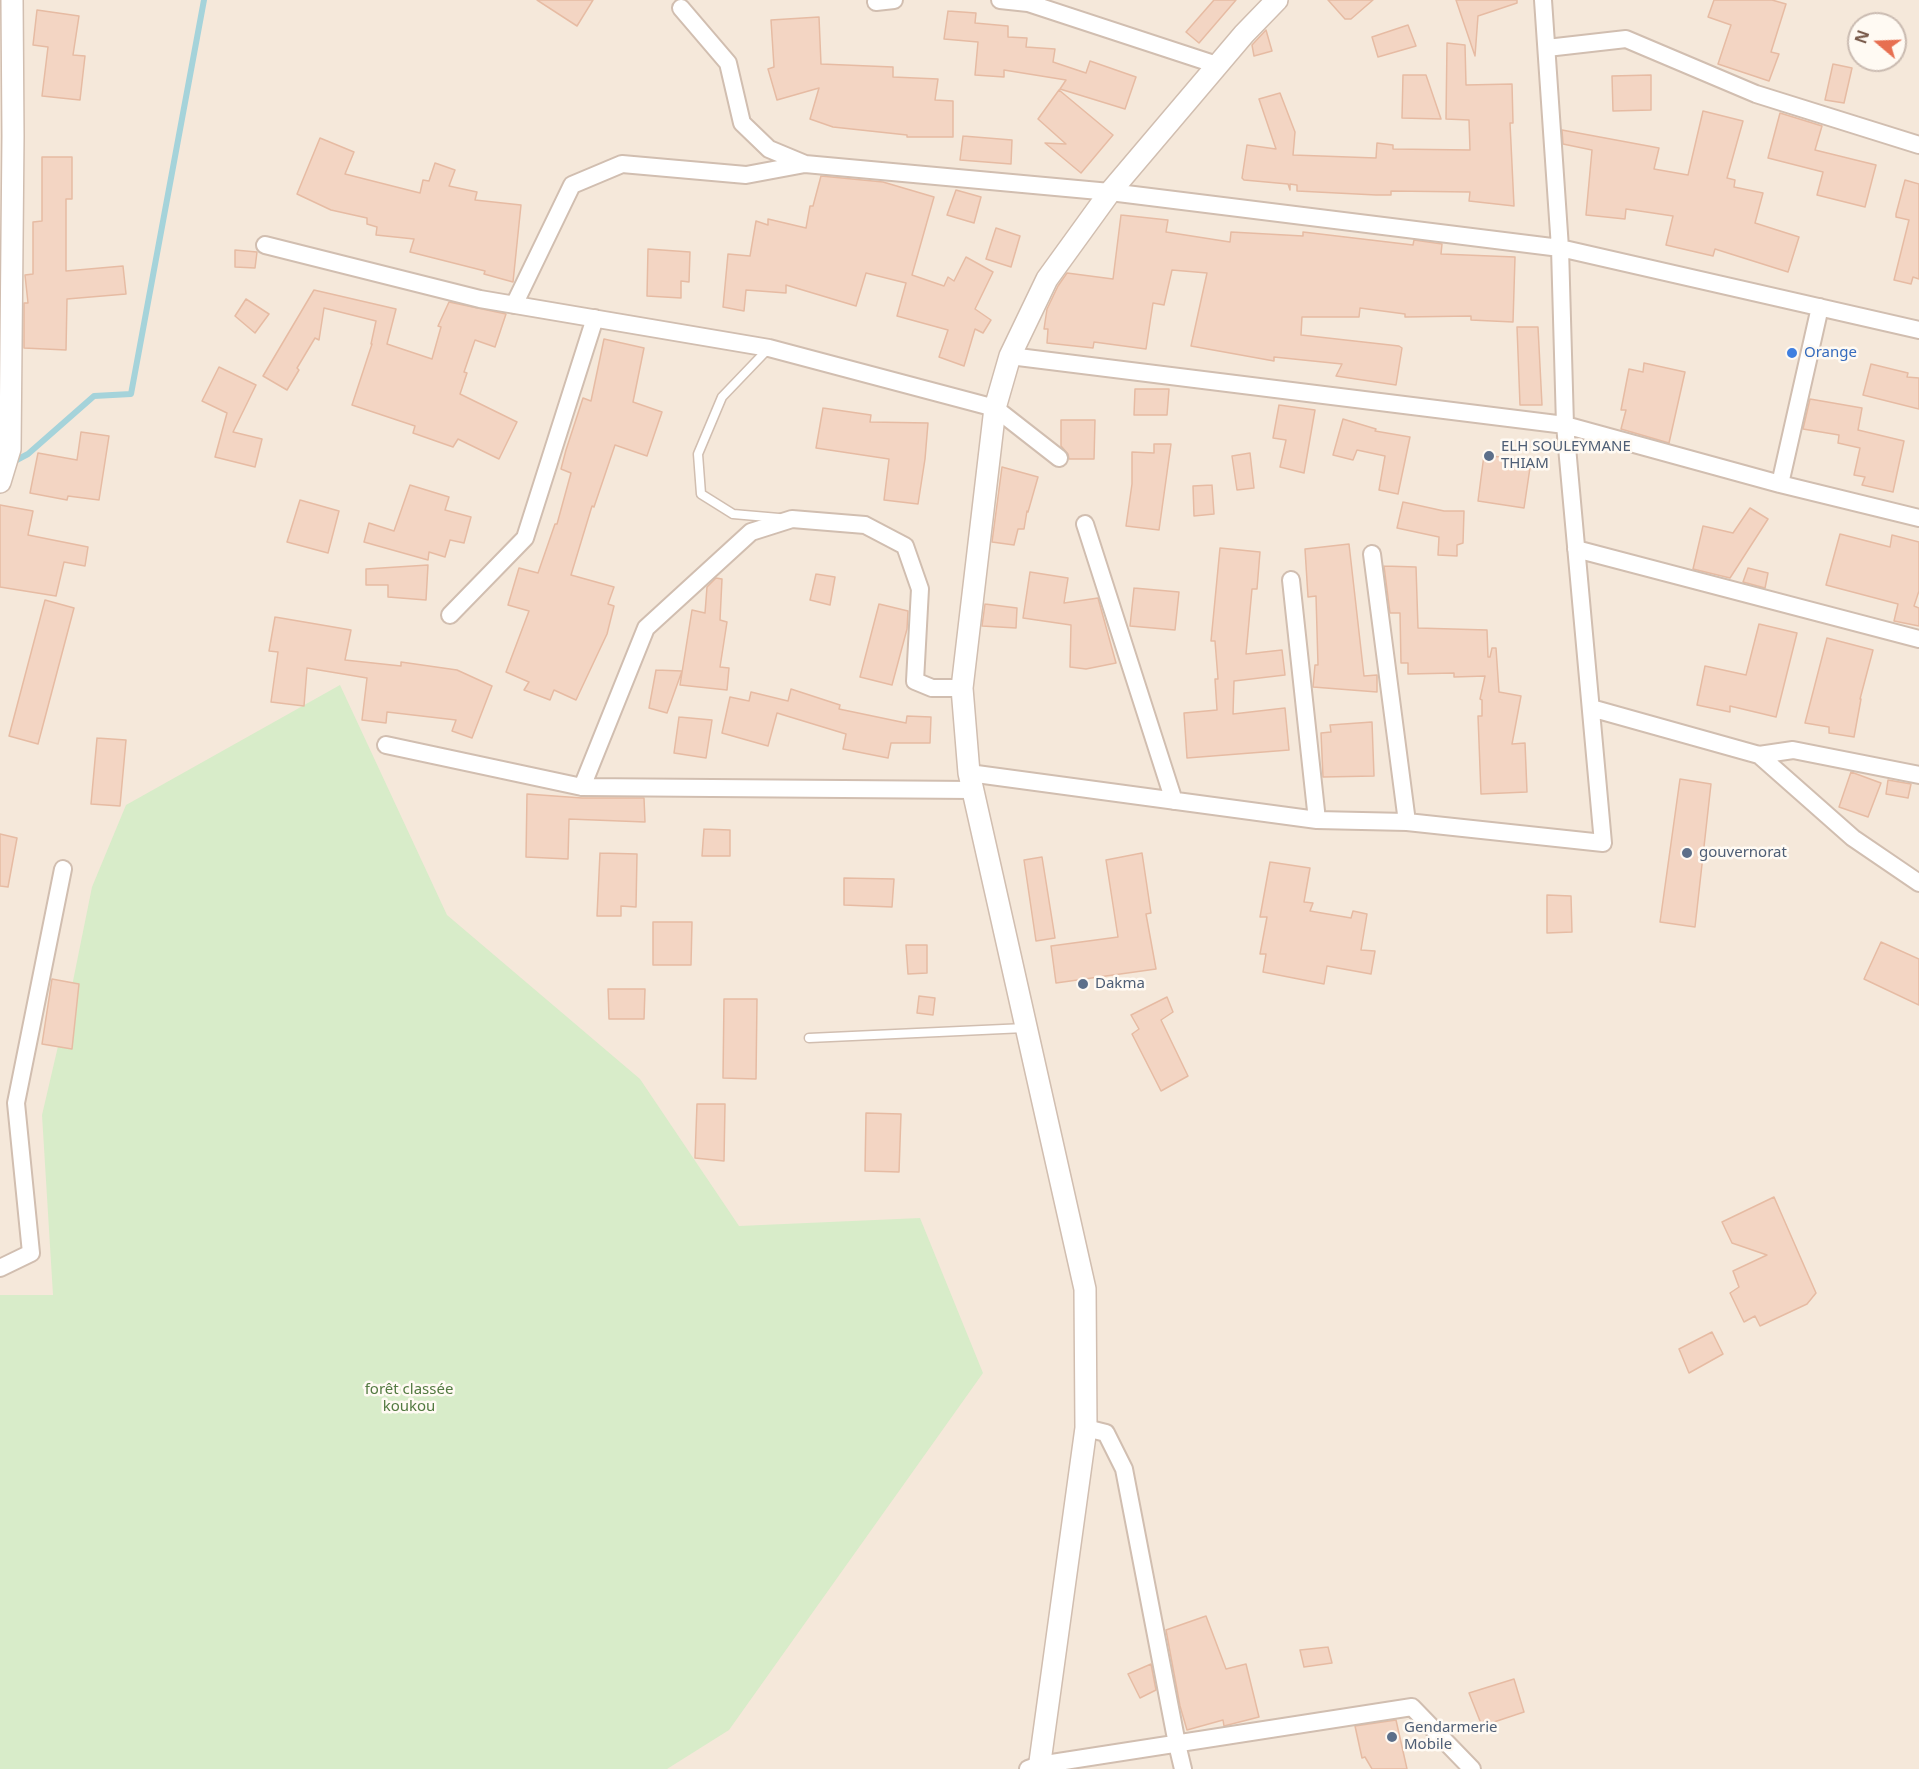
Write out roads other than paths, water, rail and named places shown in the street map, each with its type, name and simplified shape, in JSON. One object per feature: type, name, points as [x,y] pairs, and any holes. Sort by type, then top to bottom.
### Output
[{"type":"street","points":[[0,482],[10,449],[7,136],[12,0]]},
{"type":"street","points":[[876,2],[894,0]]},
{"type":"street","points":[[1000,0],[1028,3],[1217,65]]},
{"type":"street","points":[[1277,0],[1217,65],[1110,192],[1047,279],[1010,356],[995,408],[962,688],[971,782],[1085,1289],[1086,1428],[1036,1768],[1412,1707],[1472,1769]]},
{"type":"street","points":[[386,745],[582,787],[971,782],[1174,801],[1317,820],[1407,822],[1603,843],[1565,424],[1560,248],[1543,0]]},
{"type":"street","points":[[681,8],[728,63],[742,123],[769,149],[805,164]]},
{"type":"street","points":[[1547,48],[1626,39],[1756,94],[1919,145]]},
{"type":"street","points":[[514,305],[572,185],[622,164],[746,176],[805,164],[1110,192],[1560,248],[1919,330]]},
{"type":"street","points":[[265,245],[480,299],[769,348],[995,408],[1059,458]]},
{"type":"street","points":[[1780,484],[1820,308]]},
{"type":"street","points":[[450,615],[525,538],[595,318]]},
{"type":"street","points":[[1010,356],[1565,424],[1780,484],[1919,518]]},
{"type":"street","points":[[582,787],[646,628],[751,532],[792,519],[865,525],[905,546],[920,589],[915,681],[932,688],[962,688]]},
{"type":"street","points":[[1085,524],[1174,801]]},
{"type":"street","points":[[1576,549],[1919,639]]},
{"type":"street","points":[[1372,554],[1407,822]]},
{"type":"street","points":[[1291,580],[1317,820]]},
{"type":"street","points":[[1591,708],[1759,755],[1793,750],[1919,775]]},
{"type":"street","points":[[1759,755],[1852,838],[1919,883]]},
{"type":"street","points":[[0,1268],[31,1253],[16,1102],[63,869]]},
{"type":"street","points":[[1086,1428],[1106,1433],[1124,1469],[1183,1769]]},
{"type":"lane","points":[[769,348],[723,397],[698,454],[701,494],[734,514],[792,519]]},
{"type":"lane","points":[[809,1038],[1026,1028]]},
{"type":"waterway","points":[[11,463],[28,454],[94,396],[131,394],[204,0]]},
{"type":"place","name":"Orange","points":[[1792,353]]},
{"type":"place","name":"ELH SOULEYMANE THIAM","points":[[1489,456]]},
{"type":"place","name":"gouvernorat","points":[[1687,853]]},
{"type":"place","name":"Dakma","points":[[1083,984]]},
{"type":"place","name":"Gendarmerie Mobile","points":[[1392,1737]]},
{"type":"park label","name":"forêt classée koukou","points":[[409,1398]]}]
